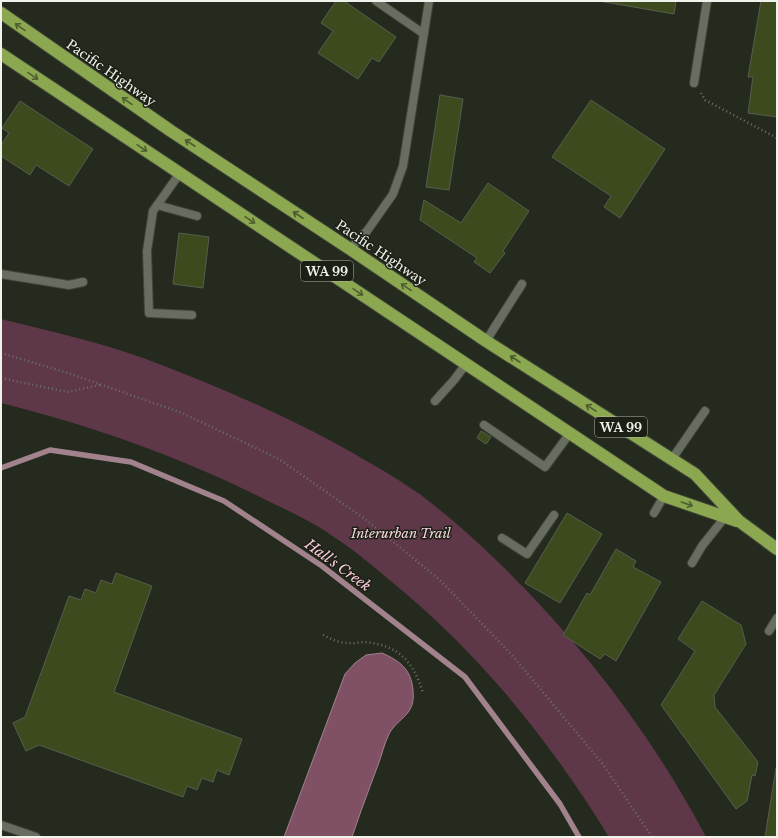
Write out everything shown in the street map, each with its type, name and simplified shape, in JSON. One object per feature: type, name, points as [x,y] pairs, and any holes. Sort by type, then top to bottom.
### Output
[{"type":"highway","name":"Pacific Highway","points":[[1,13],[171,131],[486,341],[695,474],[739,521],[777,549]]},
{"type":"highway","name":"Pacific Highway","points":[[1,54],[664,496],[739,521]]},
{"type":"lane","points":[[376,1],[424,34]]},
{"type":"lane","points":[[350,249],[367,231],[393,194],[403,166],[429,1]]},
{"type":"lane","points":[[694,83],[707,1]]},
{"type":"lane","points":[[180,173],[153,211],[147,251],[149,314],[192,315]]},
{"type":"lane","points":[[157,205],[198,216]]},
{"type":"lane","points":[[1,274],[69,285],[83,282]]},
{"type":"lane","points":[[486,341],[522,284]]},
{"type":"lane","points":[[435,401],[466,364]]},
{"type":"lane","points":[[672,459],[705,411]]},
{"type":"lane","points":[[484,425],[545,467],[570,433]]},
{"type":"lane","points":[[654,513],[664,496]]},
{"type":"lane","points":[[502,538],[527,554],[554,514]]},
{"type":"lane","points":[[692,563],[702,546],[725,517]]},
{"type":"lane","points":[[768,631],[777,618]]},
{"type":"lane","points":[[1,825],[36,837]]},
{"type":"path","points":[[694,83],[705,100],[777,138]]},
{"type":"path","points":[[1,353],[68,372],[182,413],[278,459],[365,519],[440,580],[511,654],[602,763],[652,837]]},
{"type":"path","points":[[1,378],[67,392],[101,384]]},
{"type":"path","points":[[322,635],[336,641],[350,644],[362,642],[376,643],[397,650],[408,662],[423,693]]},
{"type":"green space","name":"Interurban Trail","points":[[1,319],[110,347],[146,359],[217,387],[333,442],[420,494],[453,520],[495,559],[556,622],[584,655],[611,689],[662,761],[706,837],[609,837],[562,766],[511,700],[484,669],[455,639],[392,582],[349,547],[318,526],[234,484],[169,456],[103,432],[1,403]]},
{"type":"shaded area","points":[[382,653],[394,659],[407,671],[412,683],[413,699],[409,711],[393,728],[387,738],[352,837],[284,837],[345,674],[355,663],[366,655]]},
{"type":"building","points":[[336,1],[344,1],[396,37],[379,62],[372,58],[358,79],[318,53],[333,31],[321,23]]},
{"type":"building","points":[[599,1],[676,1],[674,14]]},
{"type":"building","points":[[761,1],[777,1],[777,117],[748,113],[753,77],[748,77]]},
{"type":"building","points":[[440,95],[463,99],[449,190],[426,187]]},
{"type":"building","points":[[591,100],[665,149],[620,218],[604,207],[611,196],[552,157]]},
{"type":"building","points":[[20,101],[93,149],[69,186],[36,165],[30,175],[1,156],[1,145],[9,133],[2,128]]},
{"type":"building","points":[[488,183],[529,211],[503,251],[505,253],[490,273],[474,262],[477,258],[420,220],[424,200],[461,223]]},
{"type":"building","points":[[179,233],[209,237],[203,288],[173,284]]},
{"type":"building","points":[[481,431],[491,437],[486,444],[477,438]]},
{"type":"building","points":[[567,513],[602,534],[560,603],[525,583]]},
{"type":"building","points":[[616,549],[636,561],[633,567],[661,582],[616,661],[605,654],[600,659],[563,635],[587,593],[590,595]]},
{"type":"building","points":[[116,573],[152,586],[114,692],[242,739],[229,775],[217,770],[213,782],[202,778],[197,790],[187,786],[183,797],[39,745],[26,751],[13,723],[25,717],[69,596],[81,600],[85,589],[96,593],[101,580],[112,584]]},
{"type":"building","points":[[702,601],[741,625],[746,644],[714,695],[715,707],[758,762],[755,776],[752,775],[747,801],[736,809],[661,705],[695,651],[678,639]]},
{"type":"building","points":[[777,767],[777,837],[765,837],[776,768]]},
{"type":"waterway","name":"Hall's Creek","points":[[1,468],[50,450],[131,462],[224,501],[322,566],[465,677],[560,804],[579,837]]}]
